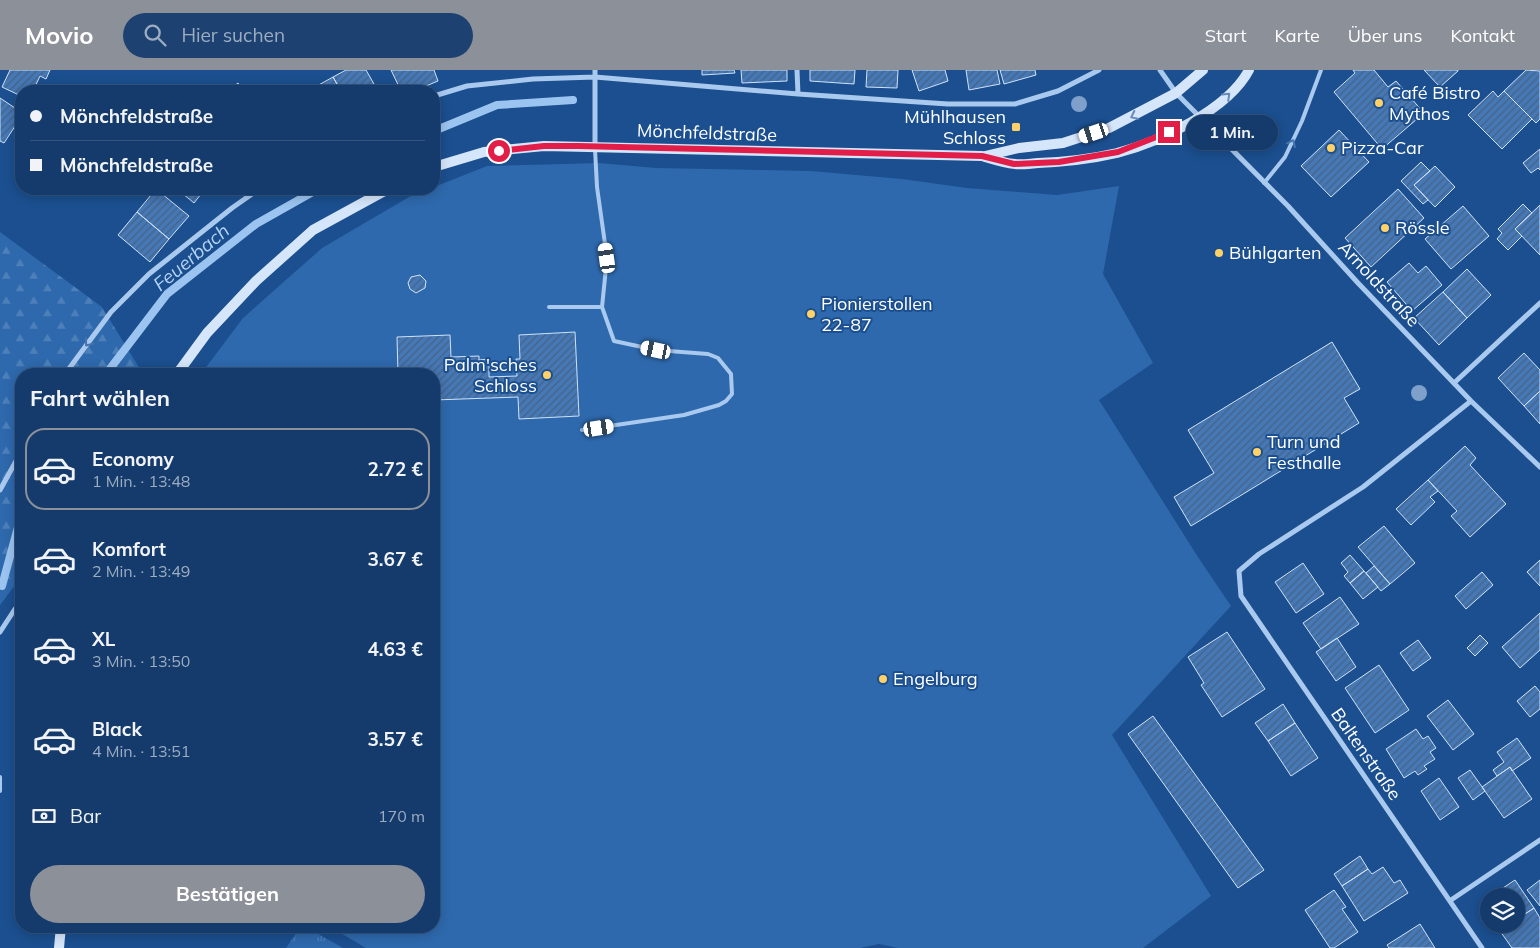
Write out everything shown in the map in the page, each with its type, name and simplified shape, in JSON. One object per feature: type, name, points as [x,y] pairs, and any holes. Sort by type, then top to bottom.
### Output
[{"type":"main road","name":"Mönchfeldstraße","points":[[982,156],[1019,148],[1063,143],[1100,131],[1143,112],[1176,93],[1203,70]]},
{"type":"main road","name":"Mönchfeldstraße","points":[[440,165],[484,152],[544,146],[982,156],[1014,164],[1059,162],[1097,157],[1139,146],[1200,118],[1224,99],[1245,77],[1249,70]]},
{"type":"main road","points":[[181,368],[207,333],[256,281],[313,230],[377,195]]},
{"type":"main road","points":[[59,948],[60,933]]},
{"type":"street","points":[[595,70],[595,146]]},
{"type":"street","points":[[797,70],[798,94]]},
{"type":"street","points":[[440,94],[467,86],[533,78],[595,77],[948,104],[1015,104],[1058,91],[1100,70]]},
{"type":"street","name":"Arnoldstraße","points":[[1160,70],[1176,93],[1471,401],[1540,467]]},
{"type":"street","points":[[69,368],[111,312],[149,274],[250,195]]},
{"type":"street","points":[[1454,383],[1540,303]]},
{"type":"street","name":"Baltenstraße","points":[[1471,401],[1363,486],[1259,554],[1239,571],[1241,596],[1451,900],[1482,948]]},
{"type":"street","points":[[0,490],[15,463]]},
{"type":"street","points":[[0,632],[15,609]]},
{"type":"street","points":[[1451,900],[1540,840]]},
{"type":"lane","points":[[1264,183],[1285,157],[1302,121],[1321,70]]},
{"type":"lane","points":[[582,430],[684,415],[719,405],[732,394],[731,374],[718,358],[708,354],[656,350],[614,341],[602,307],[607,258],[597,187],[595,146]]},
{"type":"lane","points":[[549,307],[602,307]]},
{"type":"lane","points":[[0,777],[0,791]]},
{"type":"green space","points":[[599,163],[656,168],[811,171],[902,179],[967,188],[1057,195],[1119,186],[1103,274],[1153,363],[1099,400],[1231,606],[1112,735],[1211,896],[1143,948],[898,948],[879,944],[860,948],[366,948],[341,933],[440,933],[440,368],[206,368],[243,318],[322,248],[409,197],[415,195],[440,195],[440,185],[487,166]]},
{"type":"green space","points":[[0,232],[102,307],[139,368],[15,368],[15,585],[0,605]]},
{"type":"green space","points":[[296,933],[316,933],[343,948],[286,948]]},
{"type":"building","points":[[10,70],[50,70],[46,79],[40,76],[36,85],[15,85],[15,93],[2,87]]},
{"type":"building","points":[[346,70],[366,70],[375,85],[338,85],[333,77]]},
{"type":"building","points":[[391,70],[434,70],[438,81],[428,85],[398,85]]},
{"type":"building","points":[[702,70],[734,70],[735,73],[702,75]]},
{"type":"building","points":[[741,70],[787,70],[787,81],[742,83]]},
{"type":"building","points":[[810,70],[855,70],[854,84],[810,81]]},
{"type":"building","points":[[867,70],[898,70],[897,88],[866,87]]},
{"type":"building","points":[[912,70],[945,70],[948,81],[919,91]]},
{"type":"building","points":[[966,70],[997,70],[1000,84],[969,90]]},
{"type":"building","points":[[1000,70],[1035,70],[1036,75],[1004,84]]},
{"type":"building","name":"Café Bistro Mythos","points":[[1353,70],[1374,70],[1388,87],[1396,81],[1424,113],[1382,149],[1334,92],[1355,73]]},
{"type":"building","points":[[1424,70],[1458,70],[1458,71],[1440,87]]},
{"type":"building","points":[[1526,70],[1540,71],[1540,119],[1536,123],[1504,91]]},
{"type":"building","points":[[333,77],[338,85],[319,85]]},
{"type":"building","points":[[1493,91],[1498,97],[1504,91],[1532,119],[1502,149],[1468,115]]},
{"type":"building","points":[[0,98],[15,108],[15,126],[4,143],[0,141]]},
{"type":"building","points":[[1339,130],[1369,162],[1331,197],[1301,166]]},
{"type":"building","points":[[1540,149],[1540,170],[1538,168],[1531,173],[1523,163]]},
{"type":"building","points":[[1421,162],[1430,171],[1414,185],[1428,200],[1423,204],[1401,181]]},
{"type":"building","points":[[1435,166],[1455,187],[1435,207],[1414,185]]},
{"type":"building","name":"Rössle","points":[[1398,189],[1424,218],[1371,267],[1345,238]]},
{"type":"building","points":[[151,195],[163,195],[189,216],[169,239],[137,212]]},
{"type":"building","points":[[184,195],[200,195],[194,203]]},
{"type":"building","points":[[1523,204],[1532,213],[1515,229],[1522,236],[1508,250],[1497,239],[1502,233],[1498,229]]},
{"type":"building","points":[[1540,205],[1540,255],[1515,229]]},
{"type":"building","points":[[1463,206],[1489,236],[1451,269],[1425,239]]},
{"type":"building","points":[[137,212],[169,239],[150,262],[118,235]]},
{"type":"building","points":[[1409,263],[1418,273],[1426,266],[1442,285],[1412,311],[1387,282]]},
{"type":"building","points":[[1467,269],[1491,295],[1467,318],[1443,292]]},
{"type":"building","points":[[420,275],[426,281],[425,288],[416,293],[410,289],[408,283],[411,277]]},
{"type":"building","points":[[1443,292],[1467,318],[1439,345],[1414,318]]},
{"type":"building","name":"Palm'sches Schloss","points":[[575,332],[579,416],[519,419],[518,397],[440,400],[440,368],[398,368],[397,337],[450,335],[451,357],[479,356],[479,360],[489,359],[489,377],[517,376],[516,359],[520,359],[519,335]]},
{"type":"building","name":"Turn und Festhalle","points":[[1332,342],[1360,389],[1344,398],[1359,423],[1191,526],[1174,497],[1214,473],[1188,430]]},
{"type":"building","points":[[1524,353],[1540,370],[1540,391],[1524,406],[1498,378]]},
{"type":"building","points":[[1540,391],[1540,424],[1524,406]]},
{"type":"building","points":[[1465,446],[1476,458],[1470,465],[1506,504],[1470,537],[1451,516],[1457,511],[1428,480]]},
{"type":"building","points":[[1428,480],[1438,491],[1430,497],[1435,502],[1411,525],[1396,509]]},
{"type":"building","points":[[1384,526],[1415,563],[1390,584],[1358,547]]},
{"type":"building","points":[[1350,555],[1364,571],[1350,583],[1344,576],[1348,572],[1341,563]]},
{"type":"building","points":[[1540,560],[1540,586],[1527,572]]},
{"type":"building","points":[[1303,563],[1324,594],[1296,613],[1275,582]]},
{"type":"building","points":[[1374,566],[1390,584],[1381,591],[1366,573]]},
{"type":"building","points":[[1364,571],[1378,587],[1363,599],[1350,583]]},
{"type":"building","points":[[1482,572],[1493,585],[1466,609],[1455,596]]},
{"type":"building","points":[[1340,597],[1359,624],[1321,649],[1303,623]]},
{"type":"building","points":[[1540,613],[1540,650],[1520,668],[1502,647]]},
{"type":"building","points":[[1227,632],[1265,689],[1222,717],[1201,685],[1204,683],[1188,657]]},
{"type":"building","points":[[1480,635],[1488,643],[1475,656],[1467,648]]},
{"type":"building","points":[[1337,638],[1356,667],[1336,681],[1316,652]]},
{"type":"building","points":[[1418,640],[1431,658],[1413,671],[1400,653]]},
{"type":"building","points":[[1379,665],[1409,710],[1375,733],[1345,688]]},
{"type":"building","points":[[1535,686],[1540,692],[1540,709],[1530,717],[1517,701]]},
{"type":"building","points":[[1448,700],[1474,734],[1453,750],[1427,716]]},
{"type":"building","points":[[1283,704],[1295,723],[1268,741],[1255,723]]},
{"type":"building","points":[[1153,716],[1264,870],[1238,888],[1128,734]]},
{"type":"building","points":[[1295,723],[1318,758],[1291,776],[1268,741]]},
{"type":"building","points":[[1416,729],[1423,739],[1428,736],[1436,748],[1430,752],[1435,759],[1424,766],[1427,769],[1418,775],[1415,771],[1404,778],[1386,749]]},
{"type":"building","points":[[1517,738],[1531,758],[1512,771],[1510,767],[1497,776],[1493,770],[1504,762],[1497,752]]},
{"type":"building","points":[[1510,767],[1532,799],[1504,818],[1482,787]]},
{"type":"building","points":[[1470,770],[1485,791],[1473,800],[1458,778]]},
{"type":"building","points":[[1439,778],[1459,807],[1440,820],[1421,791]]},
{"type":"building","points":[[1360,856],[1368,869],[1342,886],[1334,874]]},
{"type":"building","points":[[1383,867],[1394,883],[1400,880],[1408,893],[1364,921],[1342,886],[1368,869],[1372,874]]},
{"type":"building","points":[[1515,880],[1520,888],[1503,888]]},
{"type":"building","points":[[1540,880],[1540,906],[1527,890]]},
{"type":"building","points":[[1334,890],[1346,907],[1342,909],[1358,932],[1334,948],[1330,948],[1305,910]]},
{"type":"building","points":[[1525,895],[1534,908],[1525,914]]},
{"type":"building","points":[[1534,908],[1540,918],[1540,948],[1512,948],[1501,933],[1525,933],[1525,914]]},
{"type":"building","points":[[1420,924],[1435,948],[1389,948],[1387,945]]},
{"type":"waterway","name":"Feuerbach","points":[[440,129],[497,105],[573,100]]},
{"type":"waterway","name":"Feuerbach","points":[[111,368],[167,294],[256,224],[307,195]]},
{"type":"waterway","name":"Feuerbach","points":[[2,586],[15,538]]},
{"type":"place","name":"Café Bistro Mythos","points":[[1379,103]]},
{"type":"place","name":"Mühlhausen Schloss","points":[[1016,127]]},
{"type":"place","name":"Pizza-Car","points":[[1331,148]]},
{"type":"place","name":"Rössle","points":[[1385,228]]},
{"type":"place","name":"Bühlgarten","points":[[1219,253]]},
{"type":"place","name":"Pionierstollen 22-87","points":[[811,314]]},
{"type":"place","name":"Palm'sches Schloss","points":[[547,375]]},
{"type":"place","name":"Turn und Festhalle","points":[[1257,452]]},
{"type":"place","name":"Engelburg","points":[[883,679]]},
{"type":"route","points":[[499,151],[544,146],[578,146],[982,156],[1014,164],[1059,162],[1097,157],[1139,146],[1169,132]]}]
